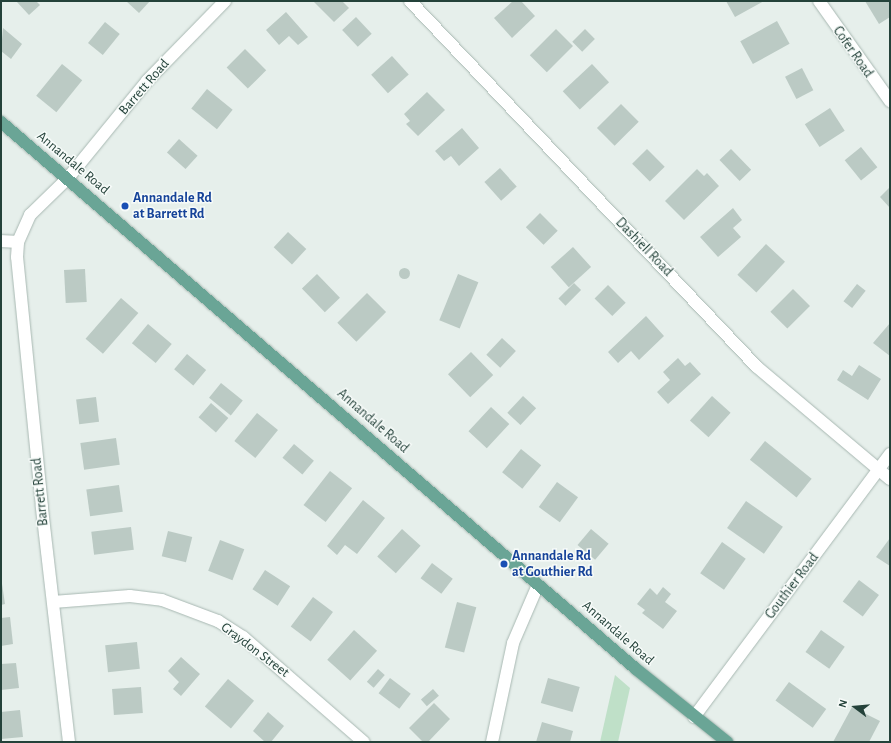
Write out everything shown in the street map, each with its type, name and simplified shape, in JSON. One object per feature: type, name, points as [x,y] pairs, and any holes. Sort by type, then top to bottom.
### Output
[{"type":"main road","name":"Annandale Road","points":[[1,122],[68,178],[538,585],[694,717],[727,742]]},
{"type":"street","name":"Barrett Road","points":[[69,742],[18,273],[18,242],[30,215],[68,178],[148,81],[225,1]]},
{"type":"street","name":"Dashiell Road","points":[[410,1],[758,367],[878,471],[890,479]]},
{"type":"street","name":"Cofer Road","points":[[819,1],[848,46],[890,101]]},
{"type":"street","points":[[1,241],[18,242]]},
{"type":"street","name":"Gouthier Road","points":[[694,717],[890,454]]},
{"type":"street","points":[[492,742],[514,643],[538,585]]},
{"type":"street","name":"Graydon Street","points":[[53,602],[130,596],[162,600],[218,621],[243,637],[364,742]]},
{"type":"green space","points":[[615,675],[630,688],[618,742],[600,742]]},
{"type":"building","points":[[16,1],[36,1],[40,5],[29,15]]},
{"type":"building","points":[[126,1],[150,1],[139,13]]},
{"type":"building","points":[[313,1],[342,1],[349,8],[334,22]]},
{"type":"building","points":[[513,1],[521,1],[535,16],[512,38],[494,18]]},
{"type":"building","points":[[726,1],[764,1],[735,17]]},
{"type":"building","points":[[865,1],[890,1],[890,17],[879,24]]},
{"type":"building","points":[[286,12],[308,37],[298,45],[289,36],[279,45],[266,30]]},
{"type":"building","points":[[356,17],[372,34],[358,47],[342,30]]},
{"type":"building","points":[[777,21],[790,44],[753,64],[740,41]]},
{"type":"building","points":[[105,22],[120,34],[103,55],[88,43]]},
{"type":"building","points":[[3,28],[22,44],[11,59],[1,51]]},
{"type":"building","points":[[556,29],[573,46],[547,72],[530,55]]},
{"type":"building","points":[[585,29],[595,39],[582,52],[572,42]]},
{"type":"building","points":[[245,49],[266,70],[248,89],[227,67]]},
{"type":"building","points":[[392,56],[409,75],[388,93],[371,75]]},
{"type":"building","points":[[62,64],[82,80],[56,112],[36,96]]},
{"type":"building","points":[[592,64],[609,82],[580,110],[563,91]]},
{"type":"building","points":[[802,68],[813,90],[796,99],[785,77]]},
{"type":"building","points":[[207,89],[233,110],[217,129],[191,108]]},
{"type":"building","points":[[427,92],[445,110],[418,136],[406,124],[410,121],[404,114]]},
{"type":"building","points":[[621,104],[639,122],[615,146],[597,128]]},
{"type":"building","points":[[830,108],[845,131],[820,147],[805,124]]},
{"type":"building","points":[[462,128],[479,148],[459,166],[451,156],[444,161],[435,151]]},
{"type":"building","points":[[179,139],[198,156],[186,169],[167,152]]},
{"type":"building","points":[[861,147],[877,167],[861,180],[845,160]]},
{"type":"building","points":[[647,149],[665,167],[650,182],[632,164]]},
{"type":"building","points":[[731,149],[751,170],[740,181],[719,160]]},
{"type":"building","points":[[500,168],[517,187],[501,201],[484,182]]},
{"type":"building","points":[[697,169],[704,176],[707,173],[719,186],[684,220],[665,201]]},
{"type":"building","points":[[890,187],[890,208],[880,197]]},
{"type":"building","points":[[733,208],[742,220],[733,228],[741,237],[718,257],[700,237]]},
{"type":"building","points":[[540,213],[558,231],[544,245],[526,227]]},
{"type":"building","points":[[288,232],[306,249],[292,264],[274,247]]},
{"type":"building","points":[[766,244],[785,262],[756,292],[737,275]]},
{"type":"building","points":[[573,247],[591,267],[569,287],[551,267]]},
{"type":"building","points":[[402,268],[406,268],[408,269],[408,277],[402,278],[399,275],[399,271]]},
{"type":"building","points":[[85,269],[87,302],[66,303],[64,270]]},
{"type":"building","points":[[317,274],[340,298],[325,312],[302,289]]},
{"type":"building","points":[[458,274],[478,282],[460,329],[439,320]]},
{"type":"building","points":[[574,283],[581,290],[566,306],[558,299]]},
{"type":"building","points":[[857,284],[866,291],[852,308],[843,301]]},
{"type":"building","points":[[608,285],[626,303],[612,316],[595,298]]},
{"type":"building","points":[[793,289],[810,306],[787,329],[770,312]]},
{"type":"building","points":[[367,293],[386,312],[356,342],[337,323]]},
{"type":"building","points":[[121,298],[138,313],[103,354],[86,339]]},
{"type":"building","points":[[646,316],[664,336],[639,360],[631,351],[618,363],[608,352]]},
{"type":"building","points":[[890,323],[890,356],[873,343]]},
{"type":"building","points":[[148,324],[172,344],[156,363],[132,343]]},
{"type":"building","points":[[502,338],[516,351],[500,368],[486,355]]},
{"type":"building","points":[[471,352],[493,375],[470,397],[448,374]]},
{"type":"building","points":[[187,354],[206,370],[193,385],[174,369]]},
{"type":"building","points":[[678,358],[685,366],[690,362],[701,374],[668,404],[657,392],[670,380],[663,372]]},
{"type":"building","points":[[859,365],[881,379],[868,400],[837,380],[843,370],[852,376]]},
{"type":"building","points":[[221,383],[243,401],[231,415],[209,398]]},
{"type":"building","points":[[523,396],[536,408],[520,425],[507,413]]},
{"type":"building","points":[[712,396],[731,413],[708,437],[690,421]]},
{"type":"building","points":[[96,397],[99,422],[79,424],[76,399]]},
{"type":"building","points":[[211,403],[228,418],[216,432],[199,417]]},
{"type":"building","points":[[491,407],[509,424],[487,448],[468,431]]},
{"type":"building","points":[[257,413],[278,430],[255,458],[234,441]]},
{"type":"building","points":[[116,438],[120,465],[84,470],[80,443]]},
{"type":"building","points":[[765,441],[812,479],[797,497],[750,460]]},
{"type":"building","points":[[294,444],[314,461],[302,475],[282,458]]},
{"type":"building","points":[[521,449],[541,465],[522,489],[502,472]]},
{"type":"building","points":[[330,471],[352,488],[326,522],[304,505]]},
{"type":"building","points":[[557,482],[578,497],[560,522],[539,507]]},
{"type":"building","points":[[119,485],[123,512],[90,516],[86,490]]},
{"type":"building","points":[[363,500],[385,518],[357,554],[345,545],[337,555],[327,546]]},
{"type":"building","points":[[746,501],[783,527],[764,554],[727,528]]},
{"type":"building","points":[[131,527],[134,550],[94,555],[91,532]]},
{"type":"building","points":[[402,529],[421,546],[396,573],[377,556]]},
{"type":"building","points":[[591,529],[609,544],[595,560],[578,545]]},
{"type":"building","points":[[168,531],[192,537],[186,562],[162,556]]},
{"type":"building","points":[[890,538],[890,566],[876,557]]},
{"type":"building","points":[[220,540],[244,549],[232,580],[208,571]]},
{"type":"building","points":[[722,542],[746,559],[724,590],[700,573]]},
{"type":"building","points":[[432,563],[453,579],[441,594],[421,578]]},
{"type":"building","points":[[265,570],[290,586],[278,606],[252,589]]},
{"type":"building","points":[[1,577],[5,604],[1,605]]},
{"type":"building","points":[[859,580],[879,595],[863,617],[843,602]]},
{"type":"building","points":[[663,587],[671,594],[665,602],[677,611],[663,629],[642,613],[645,610],[637,604],[650,588],[657,595]]},
{"type":"building","points":[[313,597],[333,612],[311,642],[291,627]]},
{"type":"building","points":[[457,602],[476,607],[464,653],[445,647]]},
{"type":"building","points":[[10,617],[13,644],[1,646],[1,618]]},
{"type":"building","points":[[354,630],[377,651],[350,680],[327,660]]},
{"type":"building","points":[[821,630],[845,647],[829,669],[806,652]]},
{"type":"building","points":[[137,642],[140,669],[108,672],[105,645]]},
{"type":"building","points":[[181,657],[200,674],[181,696],[173,689],[179,682],[168,671]]},
{"type":"building","points":[[16,663],[19,688],[1,690],[1,664]]},
{"type":"building","points":[[378,669],[385,675],[374,688],[367,682]]},
{"type":"building","points":[[390,678],[411,694],[399,709],[379,693]]},
{"type":"building","points":[[548,678],[580,687],[573,712],[541,703]]},
{"type":"building","points":[[228,679],[254,701],[231,728],[205,707]]},
{"type":"building","points":[[789,682],[826,709],[813,728],[775,701]]},
{"type":"building","points":[[141,687],[143,713],[114,715],[112,689]]},
{"type":"building","points":[[433,689],[439,696],[427,706],[421,699]]},
{"type":"building","points":[[434,703],[450,719],[428,742],[423,742],[409,728]]},
{"type":"building","points":[[852,707],[880,721],[869,742],[833,742]]},
{"type":"building","points":[[20,710],[23,737],[1,739],[1,712]]},
{"type":"building","points":[[268,712],[284,726],[271,742],[265,742],[253,731]]},
{"type":"building","points":[[542,722],[573,731],[570,742],[536,742]]},
{"type":"place","name":"Annandale Rd at Barrett Rd","points":[[125,206]]},
{"type":"place","name":"Annandale Rd at Gouthier Rd","points":[[504,564]]}]
